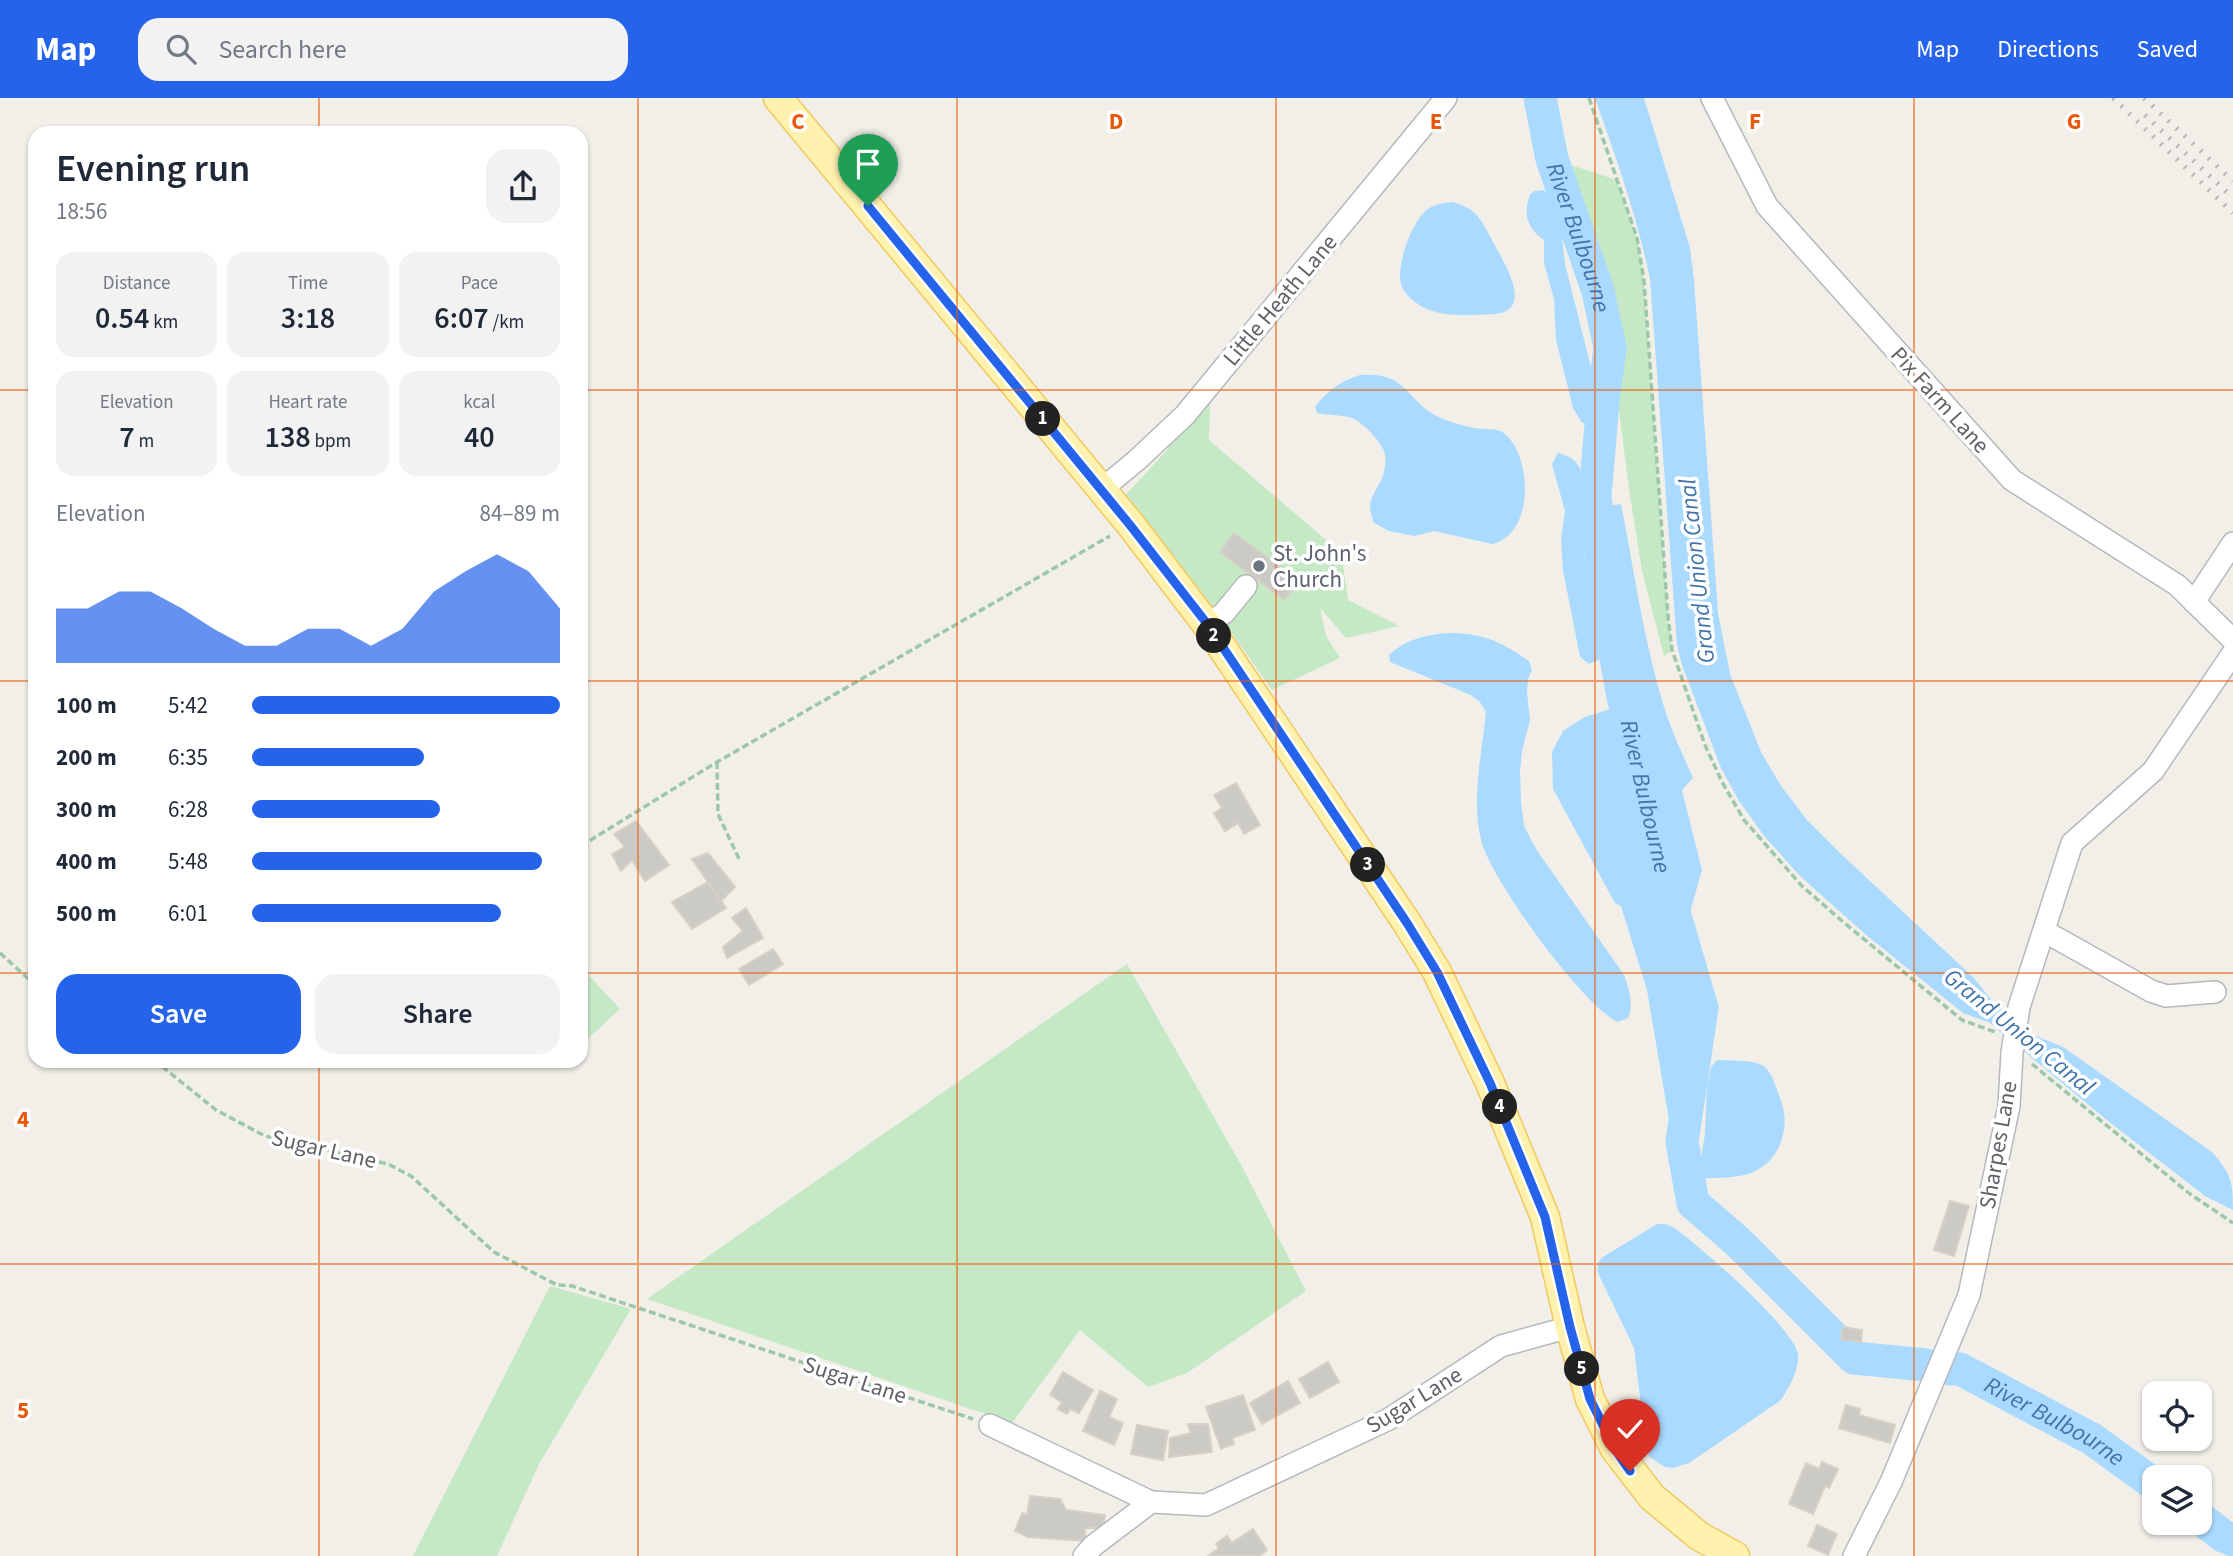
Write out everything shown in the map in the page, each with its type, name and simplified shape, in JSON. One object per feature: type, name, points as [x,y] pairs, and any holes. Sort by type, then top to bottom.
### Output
[{"type":"main road","points":[[778,98],[1130,525],[1208,625],[1407,923],[1437,972],[1490,1083],[1545,1217],[1570,1327],[1590,1399],[1615,1449],[1652,1497],[1699,1536],[1735,1556]]},
{"type":"street","name":"Little Heath Lane","points":[[1101,490],[1138,460],[1185,415],[1446,98]]},
{"type":"street","name":"Pix Farm Lane","points":[[1712,98],[1767,206],[2012,480],[2177,585],[2233,640]]},
{"type":"street","points":[[2194,602],[2233,542]]},
{"type":"street","points":[[1208,625],[1224,613],[1246,586]]},
{"type":"street","name":"Sharpes Lane","points":[[1854,1556],[1891,1482],[1969,1295],[2009,1106],[2019,1007],[2072,843],[2152,771],[2233,653]]},
{"type":"street","points":[[2044,931],[2151,991],[2166,996],[2216,992]]},
{"type":"street","name":"Sugar Lane","points":[[990,1425],[1151,1502],[1206,1505],[1389,1419],[1501,1346],[1570,1327]]},
{"type":"street","points":[[1084,1556],[1093,1546],[1151,1502]]},
{"type":"path","points":[[1589,98],[1629,210],[1642,261],[1672,650],[1705,745],[1722,782],[1744,820],[1802,886],[1842,921],[1962,1020],[1995,1030],[2015,1051],[2190,1194],[2219,1211],[2233,1223]]},
{"type":"path","points":[[588,842],[717,762],[1130,525]]},
{"type":"path","points":[[717,762],[718,814],[740,860]]},
{"type":"path","points":[[0,953],[28,979]]},
{"type":"path","name":"Sugar Lane","points":[[164,1068],[216,1110],[265,1136],[388,1164],[411,1176],[494,1252],[557,1285],[572,1286],[990,1425]]},
{"type":"green space","points":[[1552,159],[1617,180],[1637,238],[1644,281],[1672,650],[1664,656],[1642,571],[1617,394],[1598,291]]},
{"type":"green space","name":"St. John's Church","points":[[1210,402],[1209,440],[1325,539],[1343,565],[1348,600],[1399,626],[1346,638],[1320,608],[1326,636],[1340,658],[1272,690],[1215,609],[1123,498],[1168,449],[1166,446]]},
{"type":"green space","points":[[1127,964],[1240,1163],[1306,1291],[1187,1373],[1148,1387],[1080,1330],[1012,1423],[647,1299]]},
{"type":"green space","points":[[588,975],[620,1009],[588,1039]]},
{"type":"green space","points":[[550,1286],[631,1309],[539,1464],[497,1556],[413,1556]]},
{"type":"water","name":"Grand Union Canal","points":[[1595,98],[1644,98],[1690,248],[1718,613],[1730,674],[1761,752],[1781,786],[1807,820],[1973,977],[1994,1003],[2036,1036],[2063,1047],[2212,1152],[2230,1178],[2233,1210],[2205,1196],[2108,1121],[1990,1023],[1963,1013],[1865,934],[1800,876],[1765,837],[1739,801],[1721,768],[1677,645],[1650,279],[1632,210]]},
{"type":"water","points":[[1543,190],[1552,195],[1559,213],[1565,264],[1593,375],[1593,418],[1588,422],[1582,423],[1573,408],[1556,340],[1554,299],[1544,263],[1544,240],[1530,226],[1527,215],[1530,194]]},
{"type":"water","points":[[1453,202],[1476,214],[1509,272],[1515,295],[1513,304],[1506,311],[1476,315],[1437,312],[1415,302],[1402,287],[1402,257],[1416,223],[1431,207]]},
{"type":"water","points":[[1360,375],[1388,377],[1426,409],[1446,420],[1474,428],[1498,430],[1505,434],[1521,460],[1525,495],[1516,526],[1506,538],[1492,544],[1434,531],[1414,536],[1389,531],[1374,523],[1370,504],[1385,468],[1382,446],[1370,431],[1354,419],[1317,413],[1315,407],[1334,387]]},
{"type":"water","points":[[1558,453],[1574,460],[1583,475],[1584,553],[1593,584],[1600,644],[1599,660],[1589,664],[1580,657],[1563,570],[1561,538],[1565,511],[1552,464]]},
{"type":"water","points":[[1621,504],[1641,612],[1660,693],[1693,778],[1682,790],[1702,870],[1688,919],[1646,774],[1626,686],[1607,506]]},
{"type":"water","points":[[1449,633],[1491,640],[1529,661],[1532,670],[1527,692],[1530,720],[1520,772],[1524,826],[1536,849],[1624,975],[1631,1002],[1628,1018],[1618,1022],[1583,993],[1540,940],[1488,858],[1481,840],[1477,809],[1486,712],[1480,702],[1471,695],[1390,662],[1389,655],[1410,642]]},
{"type":"water","points":[[1617,707],[1647,840],[1689,997],[1691,1024],[1678,1127],[1670,1126],[1647,990],[1621,906],[1615,903],[1553,789],[1552,752],[1563,731],[1585,717]]},
{"type":"water","points":[[1717,1060],[1755,1063],[1768,1070],[1784,1111],[1784,1133],[1776,1153],[1761,1168],[1739,1176],[1703,1178],[1699,1171],[1705,1134],[1707,1086],[1711,1067]]},
{"type":"water","points":[[1657,1224],[1673,1227],[1744,1288],[1781,1326],[1798,1355],[1795,1373],[1781,1400],[1689,1463],[1673,1468],[1665,1467],[1650,1457],[1645,1448],[1640,1431],[1642,1413],[1634,1348],[1597,1271],[1599,1261],[1603,1257]]},
{"type":"building","name":"St. John's Church","points":[[1234,533],[1299,581],[1284,600],[1220,552]]},
{"type":"building","points":[[1236,783],[1260,825],[1244,834],[1238,823],[1225,831],[1214,813],[1222,808],[1214,795]]},
{"type":"building","points":[[636,821],[669,865],[645,881],[632,860],[621,871],[612,854],[625,847],[614,834]]},
{"type":"building","points":[[708,853],[735,887],[721,901],[692,859]]},
{"type":"building","points":[[708,882],[726,908],[692,929],[672,902]]},
{"type":"building","points":[[746,908],[763,938],[727,958],[723,947],[743,931],[732,918]]},
{"type":"building","points":[[773,949],[783,964],[749,985],[739,969]]},
{"type":"building","points":[[1950,1201],[1969,1206],[1954,1256],[1934,1250]]},
{"type":"building","points":[[1843,1327],[1862,1330],[1861,1342],[1841,1339]]},
{"type":"building","points":[[1328,1362],[1339,1382],[1310,1398],[1299,1379]]},
{"type":"building","points":[[1063,1372],[1093,1390],[1079,1413],[1070,1409],[1067,1414],[1058,1409],[1062,1402],[1050,1395]]},
{"type":"building","points":[[1288,1381],[1300,1403],[1262,1424],[1250,1403]]},
{"type":"building","points":[[1100,1391],[1117,1399],[1109,1417],[1123,1423],[1114,1445],[1083,1431]]},
{"type":"building","points":[[1243,1395],[1255,1430],[1232,1438],[1234,1444],[1221,1449],[1206,1407]]},
{"type":"building","points":[[1846,1405],[1860,1409],[1859,1415],[1895,1425],[1890,1443],[1839,1428]]},
{"type":"building","points":[[1188,1424],[1208,1424],[1212,1452],[1169,1457],[1170,1438],[1191,1433]]},
{"type":"building","points":[[1137,1425],[1168,1431],[1163,1460],[1131,1454]]},
{"type":"building","points":[[1822,1462],[1838,1469],[1829,1488],[1825,1486],[1813,1514],[1789,1504],[1806,1463],[1819,1469]]},
{"type":"building","points":[[1030,1496],[1060,1499],[1066,1510],[1105,1515],[1103,1528],[1085,1528],[1085,1541],[1028,1537],[1015,1531],[1022,1513],[1027,1515]]},
{"type":"building","points":[[1817,1525],[1837,1534],[1828,1555],[1808,1546]]},
{"type":"building","points":[[1253,1529],[1267,1550],[1259,1556],[1208,1556],[1219,1548],[1216,1544],[1227,1536],[1232,1543]]},
{"type":"waterway","name":"River Bulbourne","points":[[1540,98],[1552,159],[1598,291],[1610,348],[1595,495],[1606,601],[1622,692],[1667,888],[1702,1008],[1682,1142],[1693,1203],[1738,1242],[1854,1358],[1926,1365]]},
{"type":"waterway","name":"River Bulbourne","points":[[1951,1369],[1960,1369],[2092,1439],[2142,1475]]},
{"type":"waterway","name":"River Bulbourne","points":[[2212,1527],[2233,1540]]},
{"type":"railway","points":[[2113,98],[2233,213]]},
{"type":"railway","points":[[2144,98],[2233,181]]},
{"type":"railway","points":[[2145,115],[2233,198]]},
{"type":"place","name":"St. John's Church","points":[[1259,566]]},
{"type":"route","points":[[868,206],[1130,525],[1208,625],[1437,972],[1490,1083],[1545,1217],[1570,1327],[1590,1399],[1615,1449],[1630,1471]]}]
